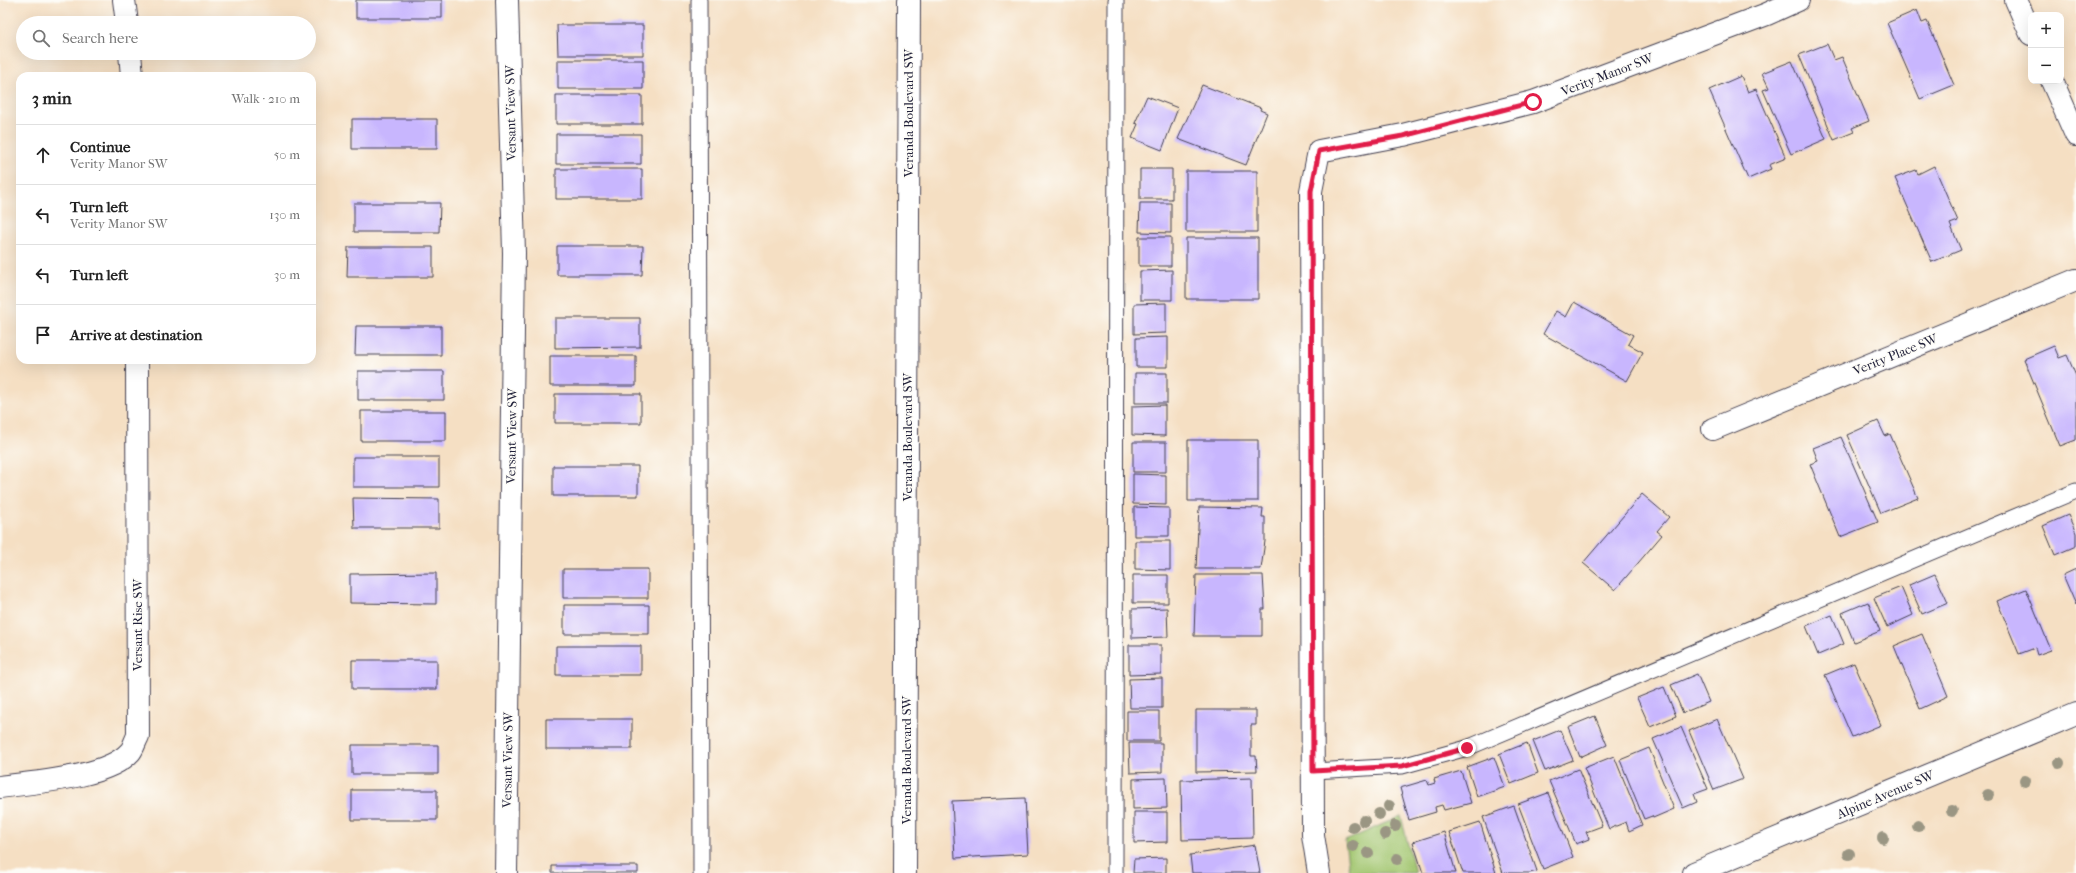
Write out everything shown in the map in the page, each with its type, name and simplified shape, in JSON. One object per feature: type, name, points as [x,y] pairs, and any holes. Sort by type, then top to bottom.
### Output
[{"type":"street","points":[[124,0],[126,16]]},
{"type":"street","name":"Versant View SW","points":[[506,873],[514,252],[507,0]]},
{"type":"street","name":"Veranda Boulevard SW","points":[[905,873],[909,0]]},
{"type":"street","name":"Verity Manor SW","points":[[1319,873],[1313,834],[1311,191],[1319,151],[1403,136],[1533,102],[1767,14],[1798,0]]},
{"type":"street","points":[[2016,0],[2028,27]]},
{"type":"street","points":[[131,60],[132,72]]},
{"type":"street","points":[[2053,84],[2076,135]]},
{"type":"street","name":"Verity Place SW","points":[[1713,429],[2076,280]]},
{"type":"street","name":"Versant Rise SW","points":[[0,787],[82,774],[111,766],[130,752],[138,736],[137,364]]},
{"type":"street","name":"Alpine Avenue SW","points":[[1694,873],[2076,714]]},
{"type":"lane","points":[[699,0],[701,873]]},
{"type":"lane","points":[[1115,873],[1116,0]]},
{"type":"lane","points":[[1313,771],[1402,766],[1467,748],[2076,491]]},
{"type":"green space","points":[[1401,816],[1415,873],[1349,873],[1345,841]]},
{"type":"building","points":[[356,0],[442,0],[442,18],[356,18]]},
{"type":"building","points":[[1917,10],[1922,23],[1927,21],[1954,85],[1920,99],[1887,23]]},
{"type":"building","points":[[557,25],[643,25],[643,55],[558,55]]},
{"type":"building","points":[[1827,44],[1834,60],[1842,57],[1869,121],[1852,128],[1854,132],[1834,140],[1799,55]]},
{"type":"building","points":[[558,60],[643,60],[643,89],[558,89]]},
{"type":"building","points":[[1792,61],[1826,139],[1791,154],[1763,90],[1769,88],[1762,73]]},
{"type":"building","points":[[1741,76],[1748,92],[1756,89],[1786,158],[1769,165],[1771,169],[1748,179],[1709,90]]},
{"type":"building","points":[[1202,85],[1261,108],[1260,110],[1267,113],[1246,165],[1178,139]]},
{"type":"building","points":[[556,95],[642,95],[642,124],[556,124]]},
{"type":"building","points":[[1147,96],[1178,108],[1162,150],[1132,138],[1138,124],[1135,123]]},
{"type":"building","points":[[352,119],[437,119],[437,149],[352,149]]},
{"type":"building","points":[[556,134],[641,134],[641,164],[556,164]]},
{"type":"building","points":[[1934,166],[1958,221],[1950,224],[1961,250],[1932,262],[1895,178],[1916,170],[1918,174]]},
{"type":"building","points":[[556,169],[642,169],[642,199],[556,199]]},
{"type":"building","points":[[1140,169],[1172,169],[1172,199],[1140,199]]},
{"type":"building","points":[[1186,171],[1257,171],[1257,232],[1186,232]]},
{"type":"building","points":[[354,203],[440,203],[439,232],[354,232]]},
{"type":"building","points":[[1140,203],[1171,203],[1171,233],[1139,232]]},
{"type":"building","points":[[1139,237],[1171,237],[1171,266],[1139,266]]},
{"type":"building","points":[[1186,238],[1258,238],[1258,299],[1186,299]]},
{"type":"building","points":[[557,246],[643,246],[642,275],[557,275]]},
{"type":"building","points":[[348,247],[433,247],[433,277],[347,277]]},
{"type":"building","points":[[1172,270],[1172,300],[1140,300],[1140,271]]},
{"type":"building","points":[[1574,302],[1633,335],[1628,344],[1643,352],[1627,381],[1543,334],[1556,311],[1566,317]]},
{"type":"building","points":[[1166,303],[1166,333],[1134,334],[1134,304]]},
{"type":"building","points":[[555,318],[640,318],[640,347],[555,348]]},
{"type":"building","points":[[356,326],[441,326],[441,355],[355,355]]},
{"type":"building","points":[[1168,337],[1168,367],[1136,367],[1136,338]]},
{"type":"building","points":[[2054,346],[2059,358],[2067,355],[2076,376],[2076,440],[2060,446],[2024,359]]},
{"type":"building","points":[[550,356],[636,356],[636,386],[550,386]]},
{"type":"building","points":[[358,371],[444,371],[444,400],[358,400]]},
{"type":"building","points":[[1135,373],[1167,373],[1167,403],[1135,403]]},
{"type":"building","points":[[555,394],[641,394],[641,423],[555,423]]},
{"type":"building","points":[[1165,405],[1165,436],[1132,435],[1132,406]]},
{"type":"building","points":[[361,411],[446,411],[446,441],[361,441]]},
{"type":"building","points":[[1878,421],[1885,436],[1890,434],[1918,498],[1881,513],[1847,435]]},
{"type":"building","points":[[1841,437],[1878,522],[1840,537],[1810,464],[1818,461],[1813,448]]},
{"type":"building","points":[[1188,440],[1258,440],[1258,501],[1188,501]]},
{"type":"building","points":[[1133,442],[1166,442],[1166,472],[1133,472]]},
{"type":"building","points":[[353,457],[439,457],[439,487],[353,487]]},
{"type":"building","points":[[553,466],[638,466],[638,496],[553,496]]},
{"type":"building","points":[[1133,474],[1166,475],[1166,505],[1133,504]]},
{"type":"building","points":[[1642,494],[1669,517],[1657,531],[1662,535],[1615,590],[1583,563]]},
{"type":"building","points":[[353,498],[439,499],[439,528],[354,528]]},
{"type":"building","points":[[1134,507],[1169,508],[1169,536],[1134,536]]},
{"type":"building","points":[[1199,507],[1263,508],[1262,517],[1265,517],[1265,541],[1261,569],[1196,569]]},
{"type":"building","points":[[2068,515],[2076,533],[2076,546],[2055,555],[2043,526]]},
{"type":"building","points":[[1135,541],[1170,541],[1170,570],[1135,569]]},
{"type":"building","points":[[563,569],[648,569],[648,598],[563,598]]},
{"type":"building","points":[[2076,569],[2076,605],[2063,575]]},
{"type":"building","points":[[436,573],[436,604],[350,603],[350,574]]},
{"type":"building","points":[[1935,574],[1948,603],[1922,614],[1909,585]]},
{"type":"building","points":[[1133,575],[1168,575],[1168,603],[1133,603]]},
{"type":"building","points":[[1196,575],[1263,575],[1265,609],[1262,609],[1262,636],[1194,636]]},
{"type":"building","points":[[1901,587],[1913,615],[1887,627],[1874,598]]},
{"type":"building","points":[[2026,589],[2051,650],[2037,655],[2035,648],[2019,654],[1997,601]]},
{"type":"building","points":[[1868,602],[1880,631],[1854,642],[1842,613]]},
{"type":"building","points":[[564,605],[649,605],[649,634],[564,634]]},
{"type":"building","points":[[1167,608],[1168,637],[1132,638],[1132,609]]},
{"type":"building","points":[[1832,615],[1844,644],[1818,655],[1806,626]]},
{"type":"building","points":[[1922,634],[1948,696],[1920,709],[1894,646]]},
{"type":"building","points":[[1129,645],[1161,645],[1161,674],[1129,675]]},
{"type":"building","points":[[556,646],[641,646],[641,675],[556,675]]},
{"type":"building","points":[[352,660],[437,660],[437,689],[352,689]]},
{"type":"building","points":[[1854,663],[1881,725],[1852,737],[1825,675]]},
{"type":"building","points":[[1697,674],[1709,702],[1683,713],[1671,685]]},
{"type":"building","points":[[1162,678],[1162,708],[1130,708],[1129,679]]},
{"type":"building","points":[[1664,687],[1676,716],[1650,727],[1637,698]]},
{"type":"building","points":[[1196,710],[1256,710],[1256,725],[1251,725],[1251,756],[1256,756],[1257,771],[1196,772]]},
{"type":"building","points":[[1127,711],[1159,711],[1159,741],[1127,741]]},
{"type":"building","points":[[1595,716],[1607,745],[1580,757],[1568,727]]},
{"type":"building","points":[[546,719],[632,719],[632,749],[546,749]]},
{"type":"building","points":[[1717,719],[1743,779],[1714,790],[1689,731]]},
{"type":"building","points":[[1681,727],[1708,789],[1694,794],[1697,802],[1683,808],[1653,739]]},
{"type":"building","points":[[1560,730],[1573,760],[1545,771],[1533,741]]},
{"type":"building","points":[[1129,743],[1162,743],[1162,772],[1130,773]]},
{"type":"building","points":[[1527,743],[1538,773],[1511,784],[1499,754]]},
{"type":"building","points":[[352,745],[438,745],[438,774],[352,774]]},
{"type":"building","points":[[1649,748],[1674,809],[1653,818],[1652,816],[1644,819],[1620,760]]},
{"type":"building","points":[[1614,756],[1642,825],[1629,831],[1626,822],[1609,829],[1584,768]]},
{"type":"building","points":[[1494,757],[1505,787],[1477,797],[1467,767]]},
{"type":"building","points":[[1578,769],[1602,826],[1586,832],[1589,839],[1576,844],[1549,781]]},
{"type":"building","points":[[1461,771],[1471,803],[1444,810],[1442,805],[1435,807],[1436,812],[1409,820],[1400,788],[1427,780],[1429,785],[1435,783],[1434,779]]},
{"type":"building","points":[[1166,778],[1167,808],[1133,809],[1133,779]]},
{"type":"building","points":[[1252,778],[1253,838],[1182,840],[1181,780]]},
{"type":"building","points":[[352,790],[437,790],[437,820],[352,820]]},
{"type":"building","points":[[1548,793],[1573,857],[1543,869],[1518,804]]},
{"type":"building","points":[[1025,798],[1028,854],[955,858],[952,801]]},
{"type":"building","points":[[1514,806],[1537,871],[1530,873],[1503,873],[1483,817]]},
{"type":"building","points":[[1134,812],[1167,812],[1167,842],[1134,843]]},
{"type":"building","points":[[1480,822],[1496,873],[1463,873],[1449,832]]},
{"type":"building","points":[[1444,832],[1456,873],[1423,873],[1413,842]]},
{"type":"building","points":[[1255,845],[1260,873],[1192,873],[1190,855]]},
{"type":"building","points":[[1166,858],[1166,873],[1133,873],[1134,859]]},
{"type":"building","points":[[552,866],[638,866],[638,873],[552,873]]},
{"type":"route","points":[[1467,748],[1402,766],[1313,771],[1311,191],[1319,151],[1403,136],[1533,102]]}]
